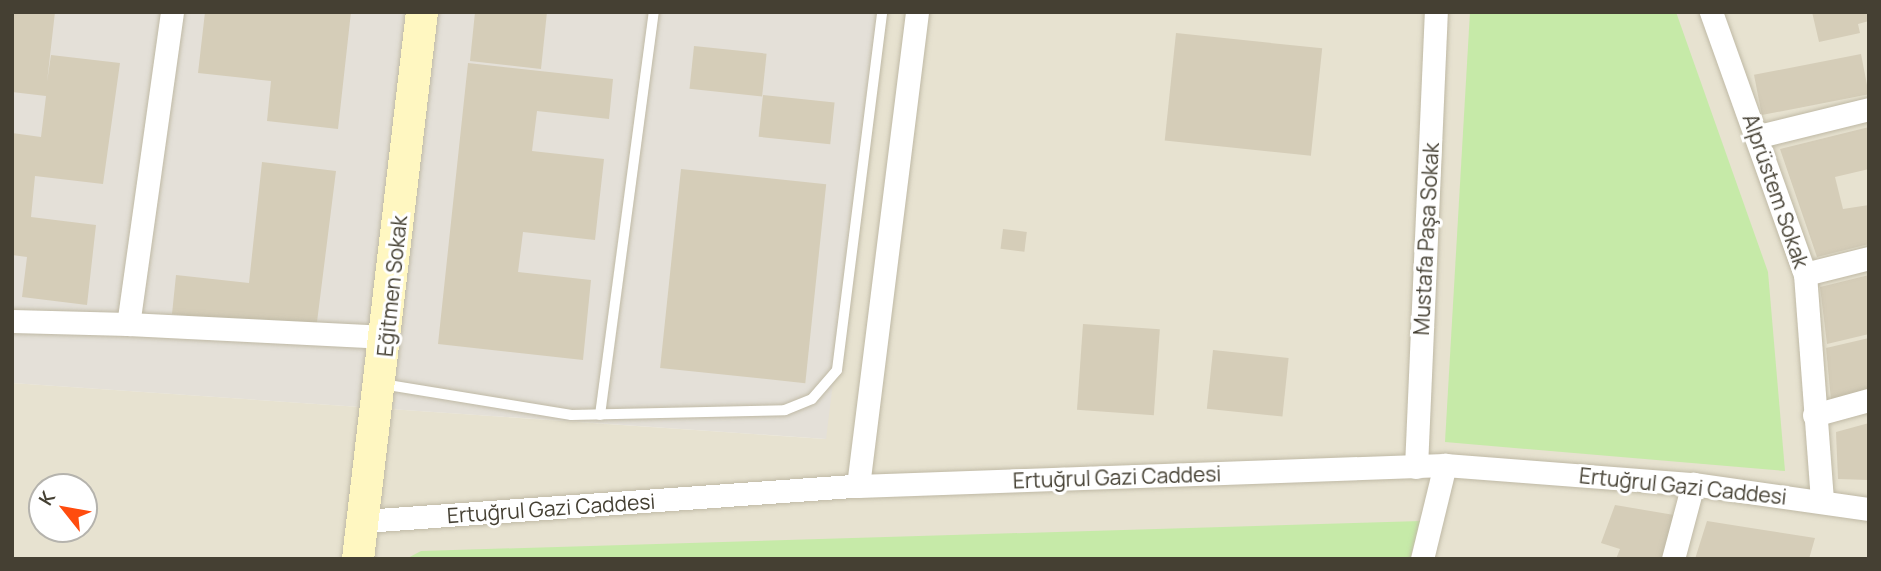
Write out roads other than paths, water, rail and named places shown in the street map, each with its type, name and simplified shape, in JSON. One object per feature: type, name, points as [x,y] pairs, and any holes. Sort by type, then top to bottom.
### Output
[{"type":"street","points":[[128,324],[172,12]]},
{"type":"street","name":"Eğitmen Sokak","points":[[358,559],[387,337],[422,12]]},
{"type":"street","points":[[858,486],[917,12]]},
{"type":"street","name":"Mustafa Paşa Sokak","points":[[1416,467],[1436,12]]},
{"type":"street","name":"Alprüstem Sokak","points":[[1711,12],[1759,136],[1805,274],[1822,501]]},
{"type":"street","points":[[1759,136],[1869,109]]},
{"type":"street","points":[[1805,274],[1869,258]]},
{"type":"street","points":[[12,321],[387,337]]},
{"type":"street","points":[[1814,415],[1869,400]]},
{"type":"street","points":[[1422,559],[1445,464]]},
{"type":"street","name":"Ertuğrul Gazi Caddesi","points":[[365,521],[858,486],[1445,464],[1693,484],[1869,509]]},
{"type":"street","points":[[1673,559],[1693,484]]},
{"type":"lane","points":[[600,415],[654,12]]},
{"type":"lane","points":[[381,384],[600,415],[785,410],[812,399],[831,380],[882,12]]}]
